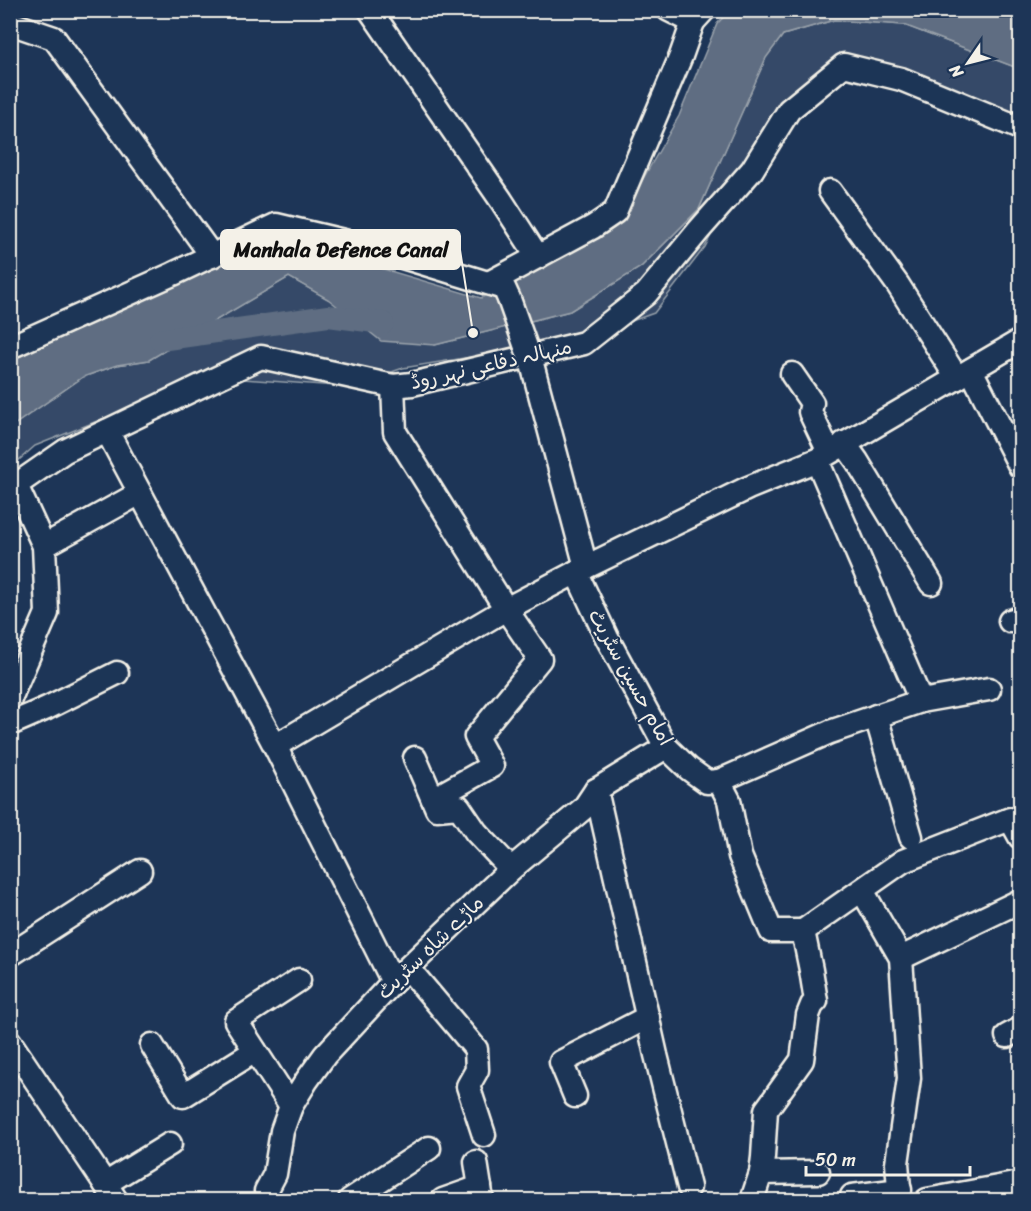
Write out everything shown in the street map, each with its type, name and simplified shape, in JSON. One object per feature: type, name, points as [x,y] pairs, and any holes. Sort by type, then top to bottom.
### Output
[{"type":"street","points":[[370,10],[538,257]]},
{"type":"street","points":[[10,347],[276,225],[373,248],[489,283],[593,227],[615,212],[698,16],[669,10]]},
{"type":"street","points":[[10,23],[54,38],[212,256]]},
{"type":"street","name":"منہالہ دفاعی نہر روڈ","points":[[10,699],[47,613],[44,546],[16,485],[65,451],[261,357],[393,386],[412,384],[584,344],[646,294],[752,170],[789,110],[844,65],[901,79],[1020,128]]},
{"type":"street","points":[[830,191],[964,374],[1020,466]]},
{"type":"street","name":"امام حسین سٹریٹ","points":[[489,283],[504,288],[532,364],[581,569],[607,638],[666,747],[707,782],[719,781]]},
{"type":"street","points":[[275,746],[506,609],[581,569],[748,488],[830,452],[1020,341]]},
{"type":"street","points":[[792,374],[812,403],[810,412],[830,452],[921,700]]},
{"type":"street","points":[[393,386],[395,432],[540,659],[476,737],[492,766],[433,799]]},
{"type":"street","points":[[107,431],[400,975],[476,1049],[477,1070],[468,1086],[484,1135]]},
{"type":"street","points":[[830,452],[857,461],[931,583]]},
{"type":"street","points":[[44,546],[140,493]]},
{"type":"street","points":[[10,724],[48,708],[117,673]]},
{"type":"street","points":[[989,689],[921,700],[830,732],[719,781],[729,800],[740,856],[771,931],[803,931],[903,861],[1010,819],[1020,837]]},
{"type":"street","points":[[876,716],[911,837]]},
{"type":"street","name":"ماڑے شاہ سٹریٹ","points":[[269,1200],[266,1191],[275,1174],[282,1131],[291,1106],[326,1055],[400,975],[511,869],[584,808],[596,790],[666,747]]},
{"type":"street","points":[[414,758],[436,809],[459,807],[476,832],[511,869]]},
{"type":"street","points":[[596,790],[688,1187]]},
{"type":"street","points":[[10,956],[140,871]]},
{"type":"street","points":[[852,1196],[900,1195],[897,1163],[909,1078],[901,958],[864,892]]},
{"type":"street","points":[[901,958],[1020,901]]},
{"type":"street","points":[[752,1200],[761,1173],[766,1110],[802,1060],[808,1015],[816,1001],[803,931]]},
{"type":"street","points":[[291,1106],[236,1021],[299,980]]},
{"type":"street","points":[[574,1096],[561,1062],[648,1017]]},
{"type":"street","points":[[10,1042],[110,1192],[170,1144]]},
{"type":"street","points":[[152,1045],[183,1096],[255,1051]]},
{"type":"street","points":[[350,1200],[429,1148]]},
{"type":"street","points":[[443,1200],[481,1194],[476,1162]]},
{"type":"street","points":[[761,1173],[818,1172]]},
{"type":"street","points":[[927,1200],[1020,1183]]},
{"type":"shaded area","points":[[1012,10],[1020,14],[1020,69],[904,25],[834,20],[783,35],[766,58],[699,209],[641,267],[570,311],[435,345],[381,341],[328,299],[289,277],[149,360],[117,365],[83,377],[11,427],[10,361],[279,238],[481,298],[616,226],[679,116],[717,24],[729,11]]},
{"type":"shaded area","points":[[834,20],[904,25],[1020,69],[1020,117],[911,70],[840,57],[747,165],[705,247],[654,313],[581,339],[403,368],[349,387],[243,379],[167,393],[35,446],[11,467],[11,427],[83,377],[117,365],[149,360],[289,277],[328,299],[435,345],[570,311],[641,267],[699,209],[766,57],[783,35]]},
{"type":"waterway","points":[[160,340],[328,316],[383,323]]},
{"type":"place","name":"Manhala Defence Canal","points":[[473,333]]}]
